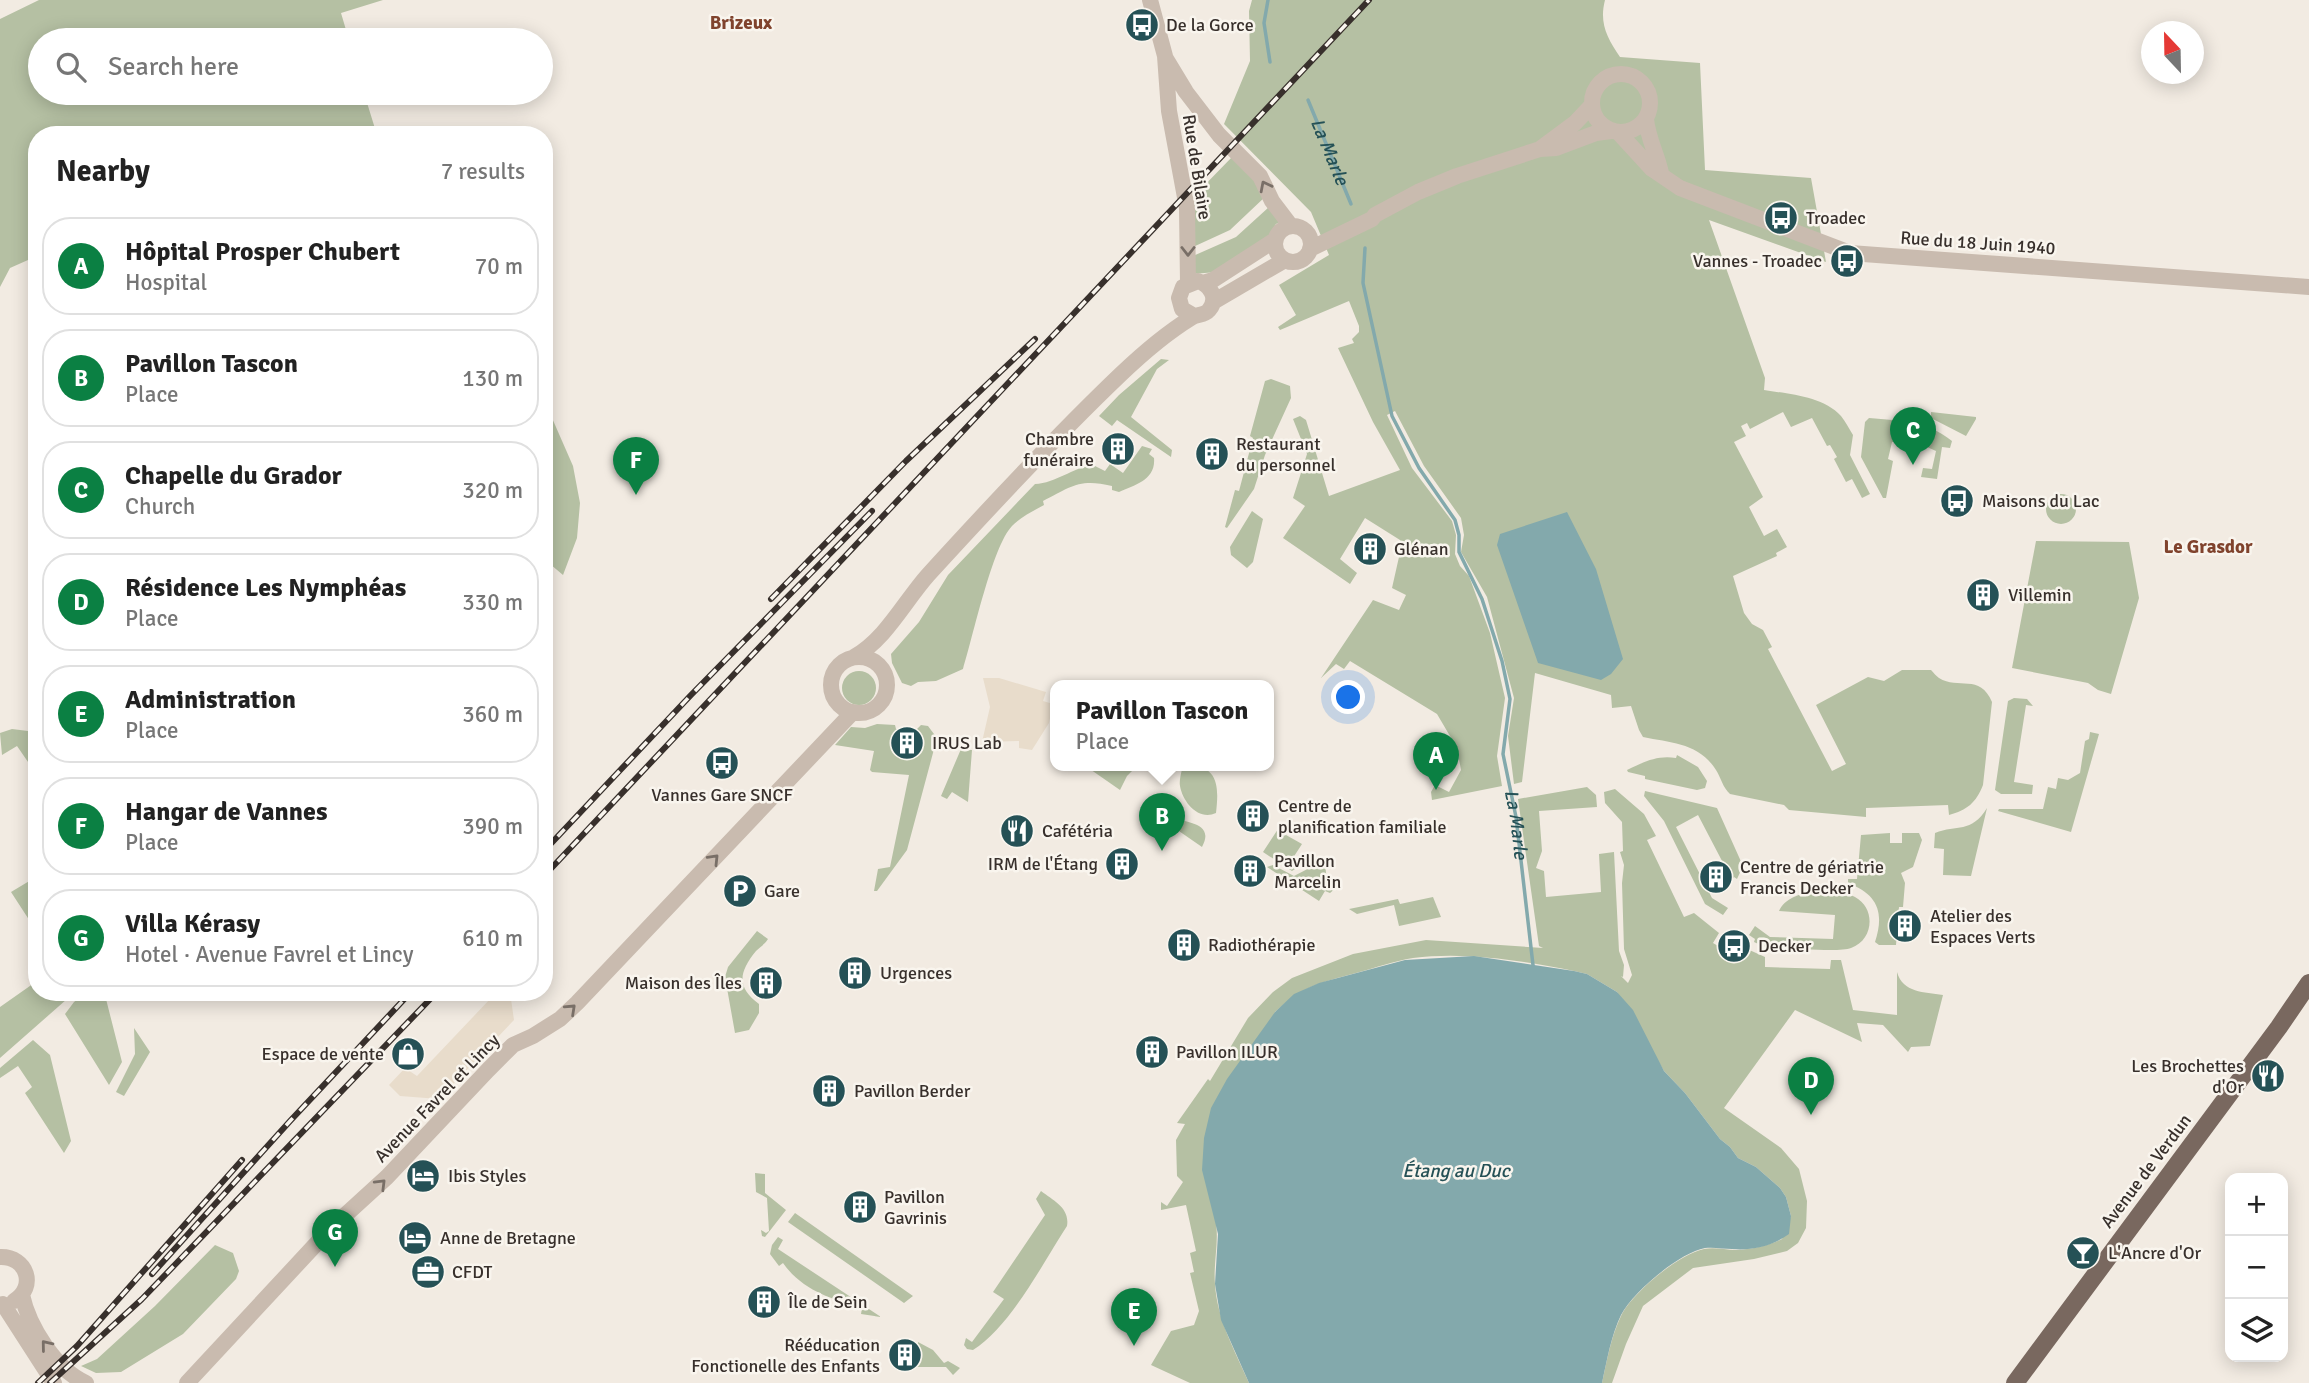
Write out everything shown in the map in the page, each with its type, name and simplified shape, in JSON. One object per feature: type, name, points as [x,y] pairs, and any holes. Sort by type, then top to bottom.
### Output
[{"type":"main road","name":"Avenue de Verdun","points":[[2015,1383],[2280,1027],[2309,982]]},
{"type":"street","name":"Rue de Bilaire","points":[[1150,0],[1165,56],[1169,111],[1187,208],[1195,283]]},
{"type":"street","name":"Rue de Bilaire","points":[[1165,56],[1186,92],[1219,135],[1260,176],[1272,201],[1297,228]]},
{"type":"street","points":[[1188,312],[1179,298],[1181,289],[1213,280],[1275,240],[1282,229],[1334,226],[1375,215],[1431,187],[1540,149],[1556,148],[1596,133],[1634,130],[1646,119],[1651,106],[1645,84],[1635,76],[1623,73],[1611,75],[1601,82],[1594,92],[1592,105],[1598,121],[1614,131]]},
{"type":"street","points":[[1540,149],[1592,105]]},
{"type":"street","points":[[1646,119],[1650,144],[1661,173]]},
{"type":"street","name":"Rue du 18 Juin 1940","points":[[1614,131],[1652,169],[1680,188],[1850,253],[2309,287]]},
{"type":"street","points":[[887,628],[882,669],[887,682],[884,698],[869,711],[853,712],[839,704],[832,691],[831,683],[838,667],[865,651],[927,577],[1093,401],[1188,312],[1207,312],[1213,302],[1285,260],[1300,260],[1310,249],[1372,219],[1375,215]]},
{"type":"street","points":[[1297,228],[1310,238],[1310,249]]},
{"type":"street","points":[[1275,240],[1277,252],[1285,260]]},
{"type":"street","points":[[1195,283],[1212,291],[1213,302]]},
{"type":"street","points":[[854,657],[870,659],[882,669]]},
{"type":"street","name":"Avenue Favrel et Lincy","points":[[187,1383],[330,1229],[387,1177],[513,1045],[560,1019],[577,1003],[853,712]]},
{"type":"street","points":[[0,1257],[12,1258],[23,1266],[27,1279],[22,1296],[37,1335],[69,1372],[86,1383]]},
{"type":"street","points":[[22,1296],[1,1304],[54,1383]]},
{"type":"street","name":"Avenue Favrel et Lincy","points":[[179,1383],[199,1368]]},
{"type":"green space","points":[[39,0],[383,0],[341,13],[345,28],[28,28],[28,105],[368,105],[374,126],[28,126],[28,260],[10,268],[0,287],[0,19]]},
{"type":"green space","points":[[1252,0],[1605,0],[1605,30],[1620,57],[1700,63],[1705,170],[1811,178],[1826,262],[1709,220],[1765,378],[1764,390],[1815,400],[1834,409],[1853,435],[1850,455],[1870,494],[1862,498],[1852,479],[1846,482],[1834,459],[1837,457],[1830,445],[1827,446],[1812,418],[1791,427],[1783,412],[1750,429],[1747,423],[1741,426],[1746,436],[1734,442],[1763,497],[1749,507],[1764,536],[1777,529],[1787,547],[1776,553],[1777,556],[1733,576],[1744,613],[1752,624],[1763,630],[1772,647],[1768,649],[1832,771],[1846,764],[1816,705],[1868,677],[1884,681],[1902,670],[1931,670],[1946,681],[1975,685],[1987,693],[1992,702],[1983,785],[1970,805],[1949,815],[1948,805],[1866,808],[1866,817],[1789,810],[1784,805],[1730,794],[1716,770],[1702,754],[1674,743],[1643,737],[1631,706],[1612,708],[1611,695],[1535,673],[1522,782],[1514,784],[1508,736],[1514,698],[1487,597],[1461,552],[1464,535],[1461,518],[1424,466],[1395,411],[1387,415],[1412,468],[1452,521],[1456,535],[1455,554],[1460,566],[1469,576],[1490,633],[1505,698],[1497,756],[1502,786],[1432,800],[1431,792],[1435,785],[1449,792],[1461,770],[1457,748],[1437,714],[1350,661],[1344,669],[1336,664],[1321,678],[1373,600],[1399,610],[1406,595],[1392,588],[1401,548],[1400,540],[1365,518],[1340,559],[1357,573],[1350,584],[1283,538],[1305,506],[1293,498],[1307,454],[1293,419],[1300,416],[1306,420],[1329,496],[1400,470],[1373,422],[1338,348],[1354,343],[1352,339],[1359,332],[1349,301],[1280,330],[1278,327],[1296,315],[1279,285],[1329,255],[1311,212],[1224,124],[1250,61],[1249,11]]},
{"type":"green space","points":[[1233,156],[1249,170],[1266,196],[1230,230],[1193,247],[1192,208],[1195,195]]},
{"type":"green space","points":[[1269,207],[1282,221],[1276,224],[1265,241],[1217,272],[1192,274],[1193,256],[1236,237]]},
{"type":"green space","points":[[1161,359],[1169,360],[1157,369],[1131,417],[1172,450],[1171,457],[1117,420],[1112,426],[1099,416]]},
{"type":"green space","points":[[1271,379],[1290,386],[1291,398],[1265,455],[1254,489],[1227,528],[1225,527],[1235,490],[1239,491],[1253,438],[1250,436],[1265,381]]},
{"type":"green space","points":[[1931,412],[1976,419],[1966,436],[1931,418]]},
{"type":"green space","points":[[1869,418],[1923,425],[1952,441],[1950,448],[1942,447],[1937,479],[1921,477],[1923,468],[1932,469],[1936,451],[1927,447],[1931,443],[1927,438],[1930,432],[1918,425],[1911,428],[1906,425],[1904,432],[1899,435],[1902,442],[1892,442],[1888,459],[1893,461],[1886,498],[1883,498],[1861,457],[1865,422]]},
{"type":"green space","points":[[553,420],[573,466],[580,503],[577,538],[563,575],[553,567]]},
{"type":"green space","points":[[1142,446],[1152,449],[1149,454],[1154,458],[1152,472],[1143,481],[1119,492],[1112,490],[1112,486],[1101,484],[1076,485],[1043,501],[1044,505],[1012,526],[990,572],[963,669],[936,681],[918,682],[911,686],[902,683],[892,663],[891,654],[919,622],[948,575],[1035,484],[1093,465],[1105,471],[1110,464],[1123,473]]},
{"type":"green space","points":[[2061,494],[2067,495],[2075,503],[2075,515],[2067,523],[2061,524],[2055,523],[2047,515],[2046,509],[2047,503],[2055,495]]},
{"type":"green space","points":[[1252,511],[1263,519],[1253,562],[1247,568],[1231,555],[1230,547]]},
{"type":"green space","points":[[2036,541],[2129,542],[2139,598],[2111,694],[2088,683],[2012,668]]},
{"type":"green space","points":[[859,671],[871,676],[876,688],[871,700],[859,705],[847,700],[842,688],[847,676]]},
{"type":"green space","points":[[2014,698],[2027,699],[2033,706],[2026,705],[2014,782],[2033,785],[2032,794],[2001,794],[1995,790],[2008,701]]},
{"type":"green space","points":[[877,724],[916,730],[921,725],[928,726],[937,738],[907,850],[877,891],[874,891],[878,869],[890,867],[909,775],[872,772],[870,770],[874,751],[835,745],[851,727],[865,728]]},
{"type":"green space","points":[[12,729],[28,731],[28,762],[17,746],[2,755],[0,733]]},
{"type":"green space","points":[[2090,732],[2099,734],[2071,832],[1998,811],[2043,809],[2048,787],[2056,789],[2058,778],[2068,780],[2080,773],[2085,741],[2089,739]]},
{"type":"green space","points":[[961,749],[972,750],[968,802],[952,792],[947,799],[941,796]]},
{"type":"green space","points":[[1677,755],[1698,767],[1707,781],[1705,788],[1697,790],[1645,779],[1645,776],[1627,770],[1651,760],[1676,758]]},
{"type":"green space","points":[[1093,771],[1132,771],[1120,790]]},
{"type":"green space","points":[[1182,771],[1211,773],[1217,786],[1216,813],[1204,815],[1193,809],[1184,799],[1180,782]]},
{"type":"green space","points":[[1587,787],[1596,795],[1597,807],[1539,811],[1542,851],[1536,868],[1544,871],[1546,897],[1601,892],[1599,854],[1614,852],[1619,951],[1624,965],[1623,977],[1621,976],[1628,983],[1632,975],[1624,949],[1624,865],[1620,852],[1623,851],[1622,822],[1605,803],[1604,792],[1615,789],[1644,814],[1656,836],[1647,840],[1684,917],[1694,913],[1719,933],[1713,943],[1730,953],[1736,944],[1765,957],[1765,967],[1830,969],[1831,960],[1841,960],[1853,1010],[1897,1015],[1897,972],[1909,988],[1943,995],[1930,1046],[1911,1047],[1908,1052],[1883,1025],[1857,1023],[1862,1042],[1795,1010],[1724,1108],[1781,1148],[1799,1169],[1807,1201],[1806,1228],[1798,1243],[1787,1251],[1754,1259],[1693,1268],[1643,1306],[1612,1383],[1602,1383],[1621,1316],[1635,1297],[1670,1266],[1694,1252],[1708,1248],[1748,1249],[1782,1239],[1791,1216],[1786,1197],[1780,1188],[1756,1167],[1738,1158],[1720,1139],[1685,1093],[1664,1071],[1617,992],[1587,974],[1535,964],[1453,956],[1406,959],[1312,986],[1294,996],[1275,1012],[1215,1218],[1216,1297],[1227,1335],[1249,1383],[1190,1383],[1151,1365],[1171,1331],[1194,1325],[1199,1311],[1190,1273],[1194,1272],[1190,1253],[1196,1251],[1186,1205],[1161,1210],[1161,1202],[1167,1206],[1183,1182],[1177,1176],[1176,1140],[1185,1124],[1177,1123],[1208,1079],[1210,1081],[1248,1018],[1273,992],[1292,978],[1353,954],[1426,940],[1543,948],[1539,946],[1518,799]]},
{"type":"green space","points":[[1645,791],[1717,808],[1743,866],[1737,879],[1734,877],[1732,880],[1698,815],[1676,827],[1712,898],[1728,908],[1723,915],[1705,904],[1664,821],[1644,796]]},
{"type":"green space","points":[[1987,808],[1971,876],[1943,875],[1944,849],[1934,848],[1935,833],[1969,825]]},
{"type":"green space","points":[[1166,816],[1196,824],[1201,828],[1205,832],[1202,847],[1163,820]]},
{"type":"green space","points":[[1282,823],[1290,828],[1286,835],[1302,844],[1291,861],[1298,867],[1292,871],[1263,852]]},
{"type":"green space","points":[[1890,833],[1890,843],[1902,843],[1902,833],[1919,833],[1922,840],[1913,867],[1901,873],[1905,883],[1903,907],[1899,907],[1896,945],[1879,945],[1875,942],[1879,922],[1876,905],[1866,893],[1848,883],[1848,879],[1857,879],[1861,835]]},
{"type":"green space","points":[[1327,858],[1333,862],[1325,863],[1327,882],[1336,882],[1337,887],[1330,893],[1325,891],[1319,901],[1267,867],[1273,865],[1294,876]]},
{"type":"green space","points":[[28,882],[28,918],[11,892]]},
{"type":"green space","points":[[1813,891],[1845,893],[1862,902],[1870,924],[1859,944],[1851,948],[1823,950],[1765,947],[1754,942],[1755,939],[1749,935],[1755,926],[1770,937],[1833,939],[1835,915],[1779,911],[1789,900]]},
{"type":"green space","points":[[1433,897],[1441,917],[1399,926],[1394,905],[1357,914],[1349,909],[1398,899],[1400,904]]},
{"type":"green space","points":[[757,931],[768,939],[750,959],[742,979],[746,992],[759,1004],[759,1013],[749,1030],[735,1033],[725,977],[728,967]]},
{"type":"green space","points":[[28,987],[28,1001],[65,1001],[0,1058],[0,1007]]},
{"type":"green space","points":[[107,1001],[122,1062],[109,1085],[65,1014],[74,1002]]},
{"type":"green space","points":[[134,1028],[150,1052],[124,1096],[116,1092],[135,1054]]},
{"type":"green space","points":[[33,1040],[50,1055],[71,1141],[64,1153],[25,1093],[32,1087],[18,1066],[0,1078],[0,1068]]},
{"type":"green space","points":[[755,1173],[765,1174],[765,1193],[786,1210],[765,1237],[762,1236],[761,1230],[766,1233],[769,1231],[767,1198],[756,1192]]},
{"type":"green space","points":[[1041,1191],[1064,1210],[1067,1226],[1025,1293],[1000,1326],[973,1350],[967,1349],[964,1345],[966,1338],[972,1342],[1004,1299],[993,1292],[1045,1215],[1036,1199]]},
{"type":"green space","points":[[795,1213],[913,1296],[904,1303],[788,1222]]},
{"type":"green space","points":[[778,1237],[783,1240],[778,1249],[881,1317],[861,1314],[862,1308],[808,1287],[783,1263],[779,1266],[770,1254]]},
{"type":"green space","points":[[215,1245],[233,1253],[239,1271],[236,1279],[183,1334],[121,1372],[96,1373],[81,1366],[97,1359],[155,1306]]},
{"type":"green space","points":[[918,1342],[933,1350],[944,1363],[948,1361],[960,1368],[953,1375],[946,1367],[917,1367]]},
{"type":"shaded area","points":[[983,678],[999,678],[1046,692],[1043,701],[1050,703],[1049,723],[1032,750],[1019,748],[1019,741],[982,742],[990,707]]},
{"type":"shaded area","points":[[488,1001],[511,1001],[514,1020],[439,1099],[400,1096],[389,1085],[405,1068],[417,1076]]},
{"type":"water","points":[[1567,512],[1596,569],[1623,659],[1611,674],[1601,680],[1538,663],[1497,545],[1500,534]]},
{"type":"water","name":"Étang au Duc","points":[[1474,956],[1587,974],[1617,992],[1633,1010],[1664,1071],[1685,1093],[1720,1139],[1738,1158],[1756,1167],[1780,1188],[1786,1197],[1791,1216],[1789,1234],[1769,1245],[1754,1248],[1705,1248],[1694,1251],[1670,1265],[1646,1285],[1621,1315],[1602,1383],[1249,1383],[1221,1320],[1215,1284],[1218,1234],[1202,1170],[1204,1138],[1211,1108],[1227,1079],[1275,1012],[1294,994],[1319,983],[1405,960]]},
{"type":"waterway","name":"La Marle","points":[[1268,0],[1264,23],[1270,62]]},
{"type":"waterway","name":"La Marle","points":[[1308,100],[1351,204]]},
{"type":"waterway","name":"La Marle","points":[[1365,248],[1363,283],[1392,416],[1419,468],[1455,520],[1459,535],[1459,552],[1482,599],[1502,661],[1510,699],[1503,754],[1516,817],[1533,965]]},
{"type":"railway","points":[[553,866],[1369,0]]},
{"type":"railway","points":[[771,599],[906,461],[1035,339]]},
{"type":"railway","points":[[553,841],[691,695],[872,511]]},
{"type":"railway","points":[[152,1274],[403,1001]]},
{"type":"railway","points":[[50,1383],[142,1299],[428,1001]]},
{"type":"railway","points":[[38,1383],[77,1346],[242,1160]]},
{"type":"place","name":"De la Gorce","points":[[1142,25]]},
{"type":"place","name":"Troadec","points":[[1781,218]]},
{"type":"place","name":"Vannes - Troadec","points":[[1847,261]]},
{"type":"place","name":"Chambre funéraire","points":[[1118,449]]},
{"type":"place","name":"Restaurant du personnel","points":[[1212,454]]},
{"type":"place","name":"Chapelle du Grador","points":[[1913,465]]},
{"type":"place","name":"Hangar de Vannes","points":[[636,495]]},
{"type":"place","name":"Maisons du Lac","points":[[1957,501]]},
{"type":"place","name":"Glénan","points":[[1370,549]]},
{"type":"place","name":"Villemin","points":[[1983,595]]},
{"type":"place","name":"IRUS Lab","points":[[907,743]]},
{"type":"place","name":"Vannes Gare SNCF","points":[[722,763]]},
{"type":"place","name":"Hôpital Prosper Chubert","points":[[1436,790]]},
{"type":"place","name":"Centre de planification familiale","points":[[1253,816]]},
{"type":"place","name":"Cafétéria","points":[[1017,831]]},
{"type":"place","name":"Pavillon Tascon","points":[[1162,851]]},
{"type":"place","name":"IRM de l'Étang","points":[[1122,864]]},
{"type":"place","name":"Pavillon Marcelin","points":[[1250,871]]},
{"type":"place","name":"Centre de gériatrie Francis Decker","points":[[1716,877]]},
{"type":"place","name":"Gare","points":[[740,891]]},
{"type":"place","name":"Atelier des Espaces Verts","points":[[1905,926]]},
{"type":"place","name":"Radiothérapie","points":[[1184,945]]},
{"type":"place","name":"Decker","points":[[1734,946]]},
{"type":"place","name":"Urgences","points":[[855,973]]},
{"type":"place","name":"Maison des Îles","points":[[766,983]]},
{"type":"place","name":"Pavillon ILUR","points":[[1152,1052]]},
{"type":"place","name":"Espace de vente","points":[[408,1054]]},
{"type":"place","name":"Les Brochettes d'Or","points":[[2268,1076]]},
{"type":"place","name":"Pavillon Berder","points":[[829,1091]]},
{"type":"place","name":"Résidence Les Nymphéas","points":[[1811,1115]]},
{"type":"place","name":"Ibis Styles","points":[[423,1176]]},
{"type":"place","name":"Pavillon Gavrinis","points":[[860,1207]]},
{"type":"place","name":"Anne de Bretagne","points":[[415,1238]]},
{"type":"place","name":"L'Ancre d'Or","points":[[2083,1253]]},
{"type":"place","name":"Villa Kérasy","points":[[335,1267]]},
{"type":"place","name":"CFDT","points":[[428,1272]]},
{"type":"place","name":"Île de Sein","points":[[764,1302]]},
{"type":"place","name":"Administration","points":[[1134,1346]]},
{"type":"place","name":"Rééducation Fonctionelle des Enfants","points":[[905,1355]]},
{"type":"district","name":"Brizeux","points":[[741,23]]},
{"type":"district","name":"Le Grasdor","points":[[2208,547]]}]
